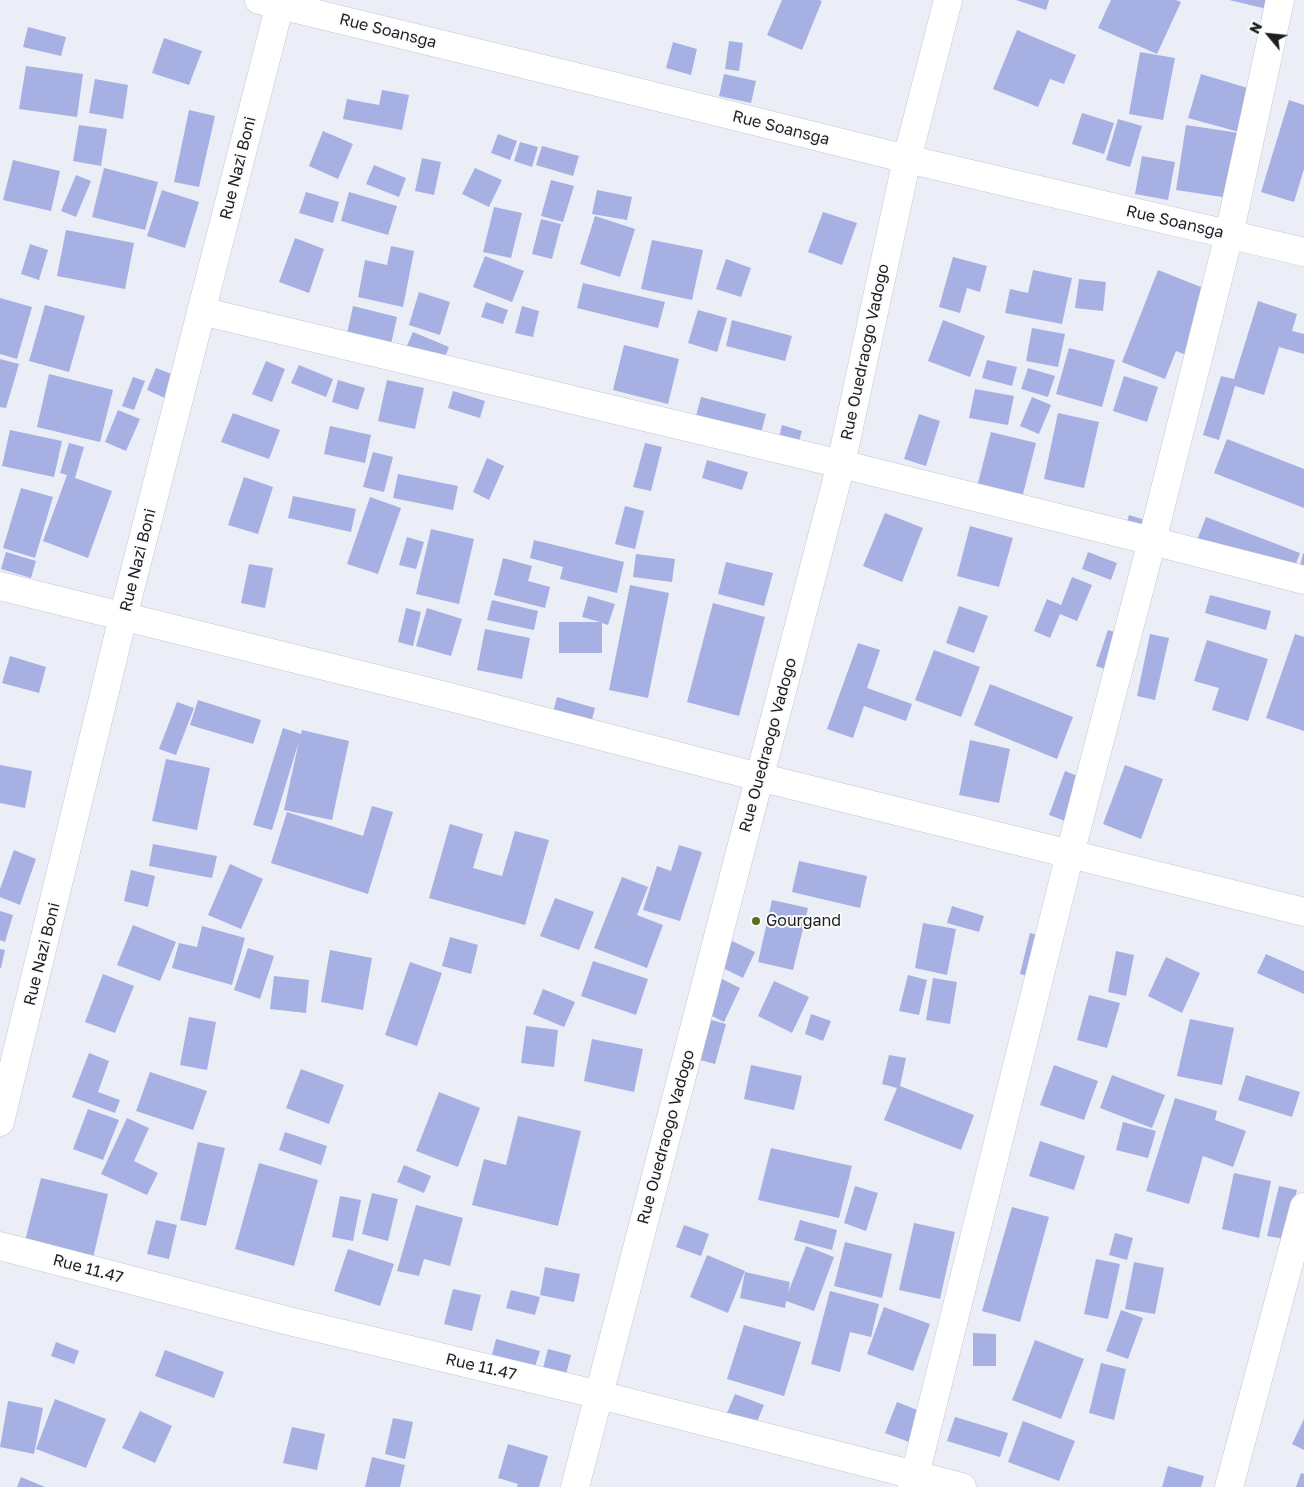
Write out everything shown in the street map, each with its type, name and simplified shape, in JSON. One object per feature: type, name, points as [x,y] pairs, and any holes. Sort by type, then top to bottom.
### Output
[{"type":"street","name":"Rue Ouedraogo Vadogo","points":[[575,1487],[841,464],[907,159],[948,0]]},
{"type":"street","points":[[914,1481],[1070,854],[1229,235],[1280,0]]},
{"type":"street","name":"Rue Soansga","points":[[273,2],[907,159],[1304,252]]},
{"type":"street","name":"Rue Nazi Boni","points":[[0,1122],[123,617],[201,311],[273,2]]},
{"type":"street","points":[[201,311],[841,464],[1152,540],[1304,580]]},
{"type":"street","points":[[0,586],[1304,912]]},
{"type":"street","points":[[1229,1487],[1304,1207]]},
{"type":"street","name":"Rue 11.47","points":[[0,1246],[289,1322],[600,1394],[914,1481],[962,1487]]},
{"type":"building","points":[[782,0],[822,1],[802,50],[767,35]]},
{"type":"building","points":[[1016,0],[1049,0],[1046,10]]},
{"type":"building","points":[[1111,0],[1176,0],[1181,2],[1157,54],[1098,28]]},
{"type":"building","points":[[1229,0],[1269,0],[1267,9]]},
{"type":"building","points":[[28,27],[66,37],[61,56],[23,47]]},
{"type":"building","points":[[1017,30],[1076,55],[1064,84],[1050,79],[1038,107],[993,89]]},
{"type":"building","points":[[164,38],[202,51],[189,85],[152,73]]},
{"type":"building","points":[[729,41],[743,43],[739,71],[725,69]]},
{"type":"building","points":[[673,42],[697,49],[691,75],[666,68]]},
{"type":"building","points":[[1140,52],[1175,58],[1163,120],[1129,114]]},
{"type":"building","points":[[26,66],[83,74],[77,117],[19,109]]},
{"type":"building","points":[[724,74],[756,81],[751,103],[719,96]]},
{"type":"building","points":[[1201,74],[1251,89],[1239,132],[1188,118]]},
{"type":"building","points":[[95,79],[128,85],[123,119],[89,113]]},
{"type":"building","points":[[382,90],[409,95],[402,130],[343,119],[347,99],[379,105]]},
{"type":"building","points":[[1289,100],[1304,105],[1304,169],[1294,202],[1261,192]]},
{"type":"building","points":[[189,110],[215,116],[199,187],[174,182]]},
{"type":"building","points":[[1082,113],[1114,123],[1104,154],[1072,144]]},
{"type":"building","points":[[1118,119],[1142,126],[1130,167],[1106,160]]},
{"type":"building","points":[[79,125],[107,129],[101,166],[73,161]]},
{"type":"building","points":[[1186,125],[1239,133],[1229,198],[1176,190]]},
{"type":"building","points":[[323,131],[353,144],[338,179],[309,166]]},
{"type":"building","points":[[498,134],[517,141],[510,160],[491,153]]},
{"type":"building","points":[[520,142],[538,147],[532,167],[514,161]]},
{"type":"building","points":[[542,146],[579,156],[573,176],[536,165]]},
{"type":"building","points":[[1142,156],[1175,162],[1168,200],[1135,194]]},
{"type":"building","points":[[422,158],[441,162],[434,195],[415,191]]},
{"type":"building","points":[[13,160],[60,171],[51,211],[3,200]]},
{"type":"building","points":[[374,165],[406,178],[399,197],[366,184]]},
{"type":"building","points":[[104,168],[158,182],[145,230],[92,217]]},
{"type":"building","points":[[475,168],[502,180],[489,207],[462,194]]},
{"type":"building","points":[[76,175],[91,181],[76,217],[61,211]]},
{"type":"building","points":[[551,180],[574,186],[563,222],[541,216]]},
{"type":"building","points":[[162,190],[199,202],[185,248],[147,236]]},
{"type":"building","points":[[597,190],[632,197],[627,220],[592,214]]},
{"type":"building","points":[[306,192],[339,202],[333,223],[299,213]]},
{"type":"building","points":[[349,192],[397,206],[388,235],[341,221]]},
{"type":"building","points":[[494,207],[522,213],[511,258],[483,252]]},
{"type":"building","points":[[823,212],[857,223],[842,265],[808,252]]},
{"type":"building","points":[[595,216],[635,229],[620,277],[580,264]]},
{"type":"building","points":[[541,219],[561,224],[552,259],[532,254]]},
{"type":"building","points":[[66,230],[134,243],[125,289],[57,276]]},
{"type":"building","points":[[295,238],[324,249],[309,293],[279,282]]},
{"type":"building","points":[[652,240],[703,250],[692,300],[641,289]]},
{"type":"building","points":[[30,244],[48,250],[39,280],[21,274]]},
{"type":"building","points":[[391,246],[414,251],[403,307],[358,297],[365,260],[387,265]]},
{"type":"building","points":[[485,256],[524,271],[512,302],[473,287]]},
{"type":"building","points":[[953,257],[987,266],[980,292],[967,288],[960,313],[939,307]]},
{"type":"building","points":[[726,259],[751,268],[741,297],[716,289]]},
{"type":"building","points":[[1033,270],[1072,278],[1062,324],[1005,313],[1010,289],[1028,293]]},
{"type":"building","points":[[1158,270],[1211,291],[1186,355],[1176,351],[1165,379],[1122,362]]},
{"type":"building","points":[[1079,279],[1106,282],[1103,311],[1075,308]]},
{"type":"building","points":[[583,283],[665,302],[658,328],[577,308]]},
{"type":"building","points":[[419,292],[450,302],[440,335],[409,325]]},
{"type":"building","points":[[0,298],[32,307],[17,359],[0,354]]},
{"type":"building","points":[[1258,301],[1297,314],[1292,331],[1304,334],[1304,354],[1279,347],[1264,395],[1235,386],[1219,440],[1203,435],[1221,376],[1234,379]]},
{"type":"building","points":[[486,302],[508,310],[503,324],[481,317]]},
{"type":"building","points":[[45,305],[85,316],[69,372],[29,361]]},
{"type":"building","points":[[353,306],[397,317],[389,353],[345,343]]},
{"type":"building","points":[[522,306],[539,311],[533,337],[515,333]]},
{"type":"building","points":[[698,310],[727,318],[717,352],[688,343]]},
{"type":"building","points":[[732,320],[792,336],[785,361],[726,346]]},
{"type":"building","points":[[943,320],[985,336],[970,377],[928,361]]},
{"type":"building","points":[[1032,328],[1065,334],[1058,367],[1026,361]]},
{"type":"building","points":[[413,332],[449,347],[436,379],[399,364]]},
{"type":"building","points":[[624,345],[679,359],[668,404],[613,390]]},
{"type":"building","points":[[1069,348],[1115,360],[1102,407],[1056,394]]},
{"type":"building","points":[[0,359],[19,364],[6,408],[0,407]]},
{"type":"building","points":[[987,360],[1017,367],[1012,386],[982,378]]},
{"type":"building","points":[[266,361],[285,369],[272,402],[252,394]]},
{"type":"building","points":[[299,365],[333,379],[326,397],[291,383]]},
{"type":"building","points":[[156,368],[174,375],[165,398],[147,390]]},
{"type":"building","points":[[1028,368],[1055,376],[1048,397],[1021,389]]},
{"type":"building","points":[[49,374],[113,390],[100,442],[37,427]]},
{"type":"building","points":[[1124,376],[1158,387],[1147,422],[1113,411]]},
{"type":"building","points":[[133,377],[145,381],[134,410],[122,406]]},
{"type":"building","points":[[338,380],[365,388],[358,410],[332,402]]},
{"type":"building","points":[[387,380],[424,388],[415,429],[378,421]]},
{"type":"building","points":[[975,389],[1014,396],[1008,425],[969,418]]},
{"type":"building","points":[[453,391],[485,401],[480,418],[448,408]]},
{"type":"building","points":[[701,397],[766,414],[757,448],[692,431]]},
{"type":"building","points":[[1032,397],[1051,405],[1039,434],[1020,426]]},
{"type":"building","points":[[118,410],[140,419],[126,451],[105,442]]},
{"type":"building","points":[[233,413],[280,430],[269,459],[221,442]]},
{"type":"building","points":[[1058,413],[1099,422],[1084,488],[1044,479]]},
{"type":"building","points":[[919,414],[940,421],[926,466],[904,459]]},
{"type":"building","points":[[782,425],[802,431],[793,462],[774,457]]},
{"type":"building","points":[[330,426],[371,435],[365,463],[324,454]]},
{"type":"building","points":[[10,430],[62,441],[54,477],[2,466]]},
{"type":"building","points":[[991,432],[1036,443],[1022,498],[977,487]]},
{"type":"building","points":[[1227,439],[1304,469],[1304,508],[1214,473]]},
{"type":"building","points":[[69,443],[84,447],[75,478],[112,491],[88,558],[43,541],[67,475],[60,473]]},
{"type":"building","points":[[645,443],[662,447],[651,491],[633,487]]},
{"type":"building","points":[[373,452],[393,457],[384,492],[363,487]]},
{"type":"building","points":[[487,458],[504,466],[489,500],[473,492]]},
{"type":"building","points":[[707,460],[748,472],[742,490],[702,478]]},
{"type":"building","points":[[398,474],[458,486],[453,510],[393,498]]},
{"type":"building","points":[[244,477],[273,487],[258,534],[228,525]]},
{"type":"building","points":[[21,488],[53,497],[35,558],[3,548]]},
{"type":"building","points":[[293,496],[356,509],[351,532],[288,518]]},
{"type":"building","points":[[370,497],[401,508],[378,574],[347,564]]},
{"type":"building","points":[[625,506],[644,511],[635,549],[615,544]]},
{"type":"building","points":[[885,513],[923,528],[902,582],[863,566]]},
{"type":"building","points":[[1129,515],[1152,522],[1123,536]]},
{"type":"building","points":[[1206,517],[1300,553],[1286,589],[1192,553]]},
{"type":"building","points":[[970,526],[1013,538],[999,587],[957,576]]},
{"type":"building","points":[[431,529],[474,539],[459,604],[416,594]]},
{"type":"building","points":[[407,537],[424,542],[416,569],[399,565]]},
{"type":"building","points":[[534,540],[624,562],[617,593],[560,579],[563,567],[530,558]]},
{"type":"building","points":[[6,552],[36,561],[31,578],[1,569]]},
{"type":"building","points":[[1088,552],[1117,563],[1111,580],[1082,569]]},
{"type":"building","points":[[636,554],[675,559],[672,582],[633,577]]},
{"type":"building","points":[[1304,554],[1304,567],[1300,566]]},
{"type":"building","points":[[503,558],[532,566],[528,581],[550,587],[545,608],[494,595]]},
{"type":"building","points":[[726,562],[773,573],[764,606],[718,594]]},
{"type":"building","points":[[249,564],[273,568],[265,608],[241,603]]},
{"type":"building","points":[[1072,577],[1092,585],[1077,621],[1060,614],[1050,638],[1034,631],[1047,599],[1061,605]]},
{"type":"building","points":[[630,585],[669,593],[648,698],[609,690]]},
{"type":"building","points":[[1210,595],[1271,611],[1266,630],[1205,613]]},
{"type":"building","points":[[588,596],[615,604],[608,625],[602,623],[602,653],[559,653],[559,622],[600,622],[582,617]]},
{"type":"building","points":[[492,600],[538,611],[534,630],[487,620]]},
{"type":"building","points":[[713,603],[765,617],[739,716],[687,702]]},
{"type":"building","points":[[959,606],[988,616],[974,653],[946,643]]},
{"type":"building","points":[[406,608],[421,612],[413,646],[398,642]]},
{"type":"building","points":[[427,608],[462,619],[451,656],[416,646]]},
{"type":"building","points":[[485,629],[530,638],[522,679],[477,670]]},
{"type":"building","points":[[1108,630],[1130,637],[1117,673],[1096,666]]},
{"type":"building","points":[[1150,634],[1169,638],[1155,700],[1137,696]]},
{"type":"building","points":[[1295,634],[1304,637],[1304,731],[1266,718]]},
{"type":"building","points":[[1207,640],[1268,659],[1248,721],[1212,710],[1219,688],[1194,681]]},
{"type":"building","points":[[858,643],[880,650],[867,688],[912,704],[906,721],[864,706],[853,738],[827,729]]},
{"type":"building","points":[[934,650],[980,667],[961,717],[915,700]]},
{"type":"building","points":[[10,656],[46,667],[39,693],[2,683]]},
{"type":"building","points":[[990,684],[1073,717],[1057,759],[974,725]]},
{"type":"building","points":[[557,697],[595,708],[590,727],[552,716]]},
{"type":"building","points":[[198,700],[261,720],[253,744],[190,725]]},
{"type":"building","points":[[177,702],[194,708],[176,755],[159,749]]},
{"type":"building","points":[[283,728],[301,734],[302,730],[349,741],[332,820],[284,810],[299,741],[272,830],[253,825]]},
{"type":"building","points":[[970,740],[1010,749],[999,803],[959,795]]},
{"type":"building","points":[[166,759],[210,768],[197,830],[152,821]]},
{"type":"building","points":[[0,765],[32,771],[25,808],[0,803]]},
{"type":"building","points":[[1125,765],[1163,779],[1141,839],[1103,824]]},
{"type":"building","points":[[1065,771],[1093,782],[1076,825],[1049,815]]},
{"type":"building","points":[[372,806],[393,812],[368,894],[271,863],[287,812],[363,836]]},
{"type":"building","points":[[450,824],[483,834],[473,868],[502,876],[515,831],[549,840],[525,925],[429,898]]},
{"type":"building","points":[[153,844],[217,856],[212,878],[149,866]]},
{"type":"building","points":[[679,845],[702,852],[680,921],[643,910],[657,866],[671,871]]},
{"type":"building","points":[[14,850],[36,859],[20,905],[0,897],[0,889]]},
{"type":"building","points":[[799,861],[867,876],[860,908],[792,892]]},
{"type":"building","points":[[230,864],[263,879],[241,929],[208,915]]},
{"type":"building","points":[[131,870],[155,876],[148,907],[124,901]]},
{"type":"building","points":[[622,877],[648,887],[637,915],[663,925],[647,968],[594,948]]},
{"type":"building","points":[[555,898],[594,912],[579,950],[540,936]]},
{"type":"building","points":[[772,900],[808,908],[793,970],[758,962]]},
{"type":"building","points":[[952,906],[984,916],[979,932],[947,923]]},
{"type":"building","points":[[0,911],[13,915],[5,942],[0,940]]},
{"type":"building","points":[[923,923],[956,929],[947,975],[915,968]]},
{"type":"building","points":[[133,925],[176,942],[160,981],[117,965]]},
{"type":"building","points":[[202,926],[245,938],[232,985],[172,968],[179,943],[197,947]]},
{"type":"building","points":[[1030,933],[1053,939],[1042,980],[1020,974]]},
{"type":"building","points":[[450,937],[478,945],[471,974],[442,966]]},
{"type":"building","points":[[726,938],[755,952],[743,978],[713,963]]},
{"type":"building","points":[[248,948],[274,956],[260,999],[234,990]]},
{"type":"building","points":[[0,949],[5,950],[1,968],[0,968]]},
{"type":"building","points":[[330,950],[372,958],[363,1010],[321,1002]]},
{"type":"building","points":[[1116,951],[1134,955],[1126,996],[1108,992]]},
{"type":"building","points":[[1266,954],[1304,971],[1304,994],[1257,973]]},
{"type":"building","points":[[1166,957],[1200,973],[1182,1013],[1148,996]]},
{"type":"building","points":[[593,961],[648,979],[636,1015],[581,996]]},
{"type":"building","points":[[410,962],[442,973],[417,1046],[385,1035]]},
{"type":"building","points":[[103,974],[134,986],[115,1033],[85,1022]]},
{"type":"building","points":[[714,975],[740,988],[724,1022],[698,1009]]},
{"type":"building","points":[[908,975],[927,980],[919,1015],[899,1011]]},
{"type":"building","points":[[274,976],[309,980],[306,1013],[270,1009]]},
{"type":"building","points":[[933,978],[957,982],[950,1024],[926,1020]]},
{"type":"building","points":[[774,981],[809,997],[792,1033],[758,1016]]},
{"type":"building","points":[[543,989],[575,1002],[564,1027],[533,1014]]},
{"type":"building","points":[[1089,995],[1120,1003],[1107,1048],[1077,1040]]},
{"type":"building","points":[[811,1014],[831,1021],[823,1041],[805,1034]]},
{"type":"building","points":[[697,1016],[726,1024],[715,1064],[685,1056]]},
{"type":"building","points":[[189,1017],[216,1022],[207,1070],[180,1065]]},
{"type":"building","points":[[1190,1019],[1234,1028],[1222,1085],[1177,1076]]},
{"type":"building","points":[[526,1026],[558,1030],[554,1067],[521,1063]]},
{"type":"building","points":[[592,1039],[643,1049],[634,1092],[584,1081]]},
{"type":"building","points":[[89,1053],[109,1061],[98,1092],[120,1100],[115,1113],[72,1097]]},
{"type":"building","points":[[889,1055],[906,1058],[900,1086],[974,1115],[961,1150],[884,1120],[897,1088],[882,1084]]},
{"type":"building","points":[[751,1065],[802,1076],[794,1110],[744,1099]]},
{"type":"building","points":[[1054,1065],[1098,1081],[1084,1120],[1040,1105]]},
{"type":"building","points":[[301,1069],[344,1085],[329,1124],[286,1108]]},
{"type":"building","points":[[150,1072],[207,1091],[193,1130],[136,1111]]},
{"type":"building","points":[[1112,1075],[1165,1095],[1152,1128],[1100,1108]]},
{"type":"building","points":[[1246,1075],[1300,1092],[1292,1117],[1238,1100]]},
{"type":"building","points":[[439,1092],[480,1108],[458,1167],[416,1151]]},
{"type":"building","points":[[1175,1098],[1217,1111],[1215,1120],[1246,1131],[1233,1167],[1203,1156],[1189,1204],[1146,1191]]},
{"type":"building","points":[[88,1109],[119,1120],[103,1160],[73,1149]]},
{"type":"building","points":[[518,1116],[581,1131],[558,1226],[472,1205],[484,1159],[506,1165]]},
{"type":"building","points":[[127,1118],[149,1128],[134,1161],[158,1173],[147,1195],[101,1174]]},
{"type":"building","points":[[1123,1122],[1156,1131],[1148,1158],[1116,1150]]},
{"type":"building","points":[[285,1132],[327,1146],[321,1165],[279,1150]]},
{"type":"building","points":[[1040,1141],[1085,1156],[1074,1190],[1029,1176]]},
{"type":"building","points":[[198,1142],[225,1148],[206,1226],[180,1220]]},
{"type":"building","points":[[771,1148],[852,1166],[839,1218],[758,1200]]},
{"type":"building","points":[[259,1163],[318,1180],[294,1266],[235,1249]]},
{"type":"building","points":[[404,1165],[431,1176],[424,1193],[397,1182]]},
{"type":"building","points":[[1234,1173],[1271,1181],[1259,1238],[1222,1229]]},
{"type":"building","points":[[41,1178],[108,1194],[93,1258],[25,1241]]},
{"type":"building","points":[[855,1186],[878,1193],[866,1231],[844,1223]]},
{"type":"building","points":[[1279,1186],[1297,1190],[1285,1239],[1267,1236]]},
{"type":"building","points":[[372,1193],[398,1199],[388,1241],[362,1234]]},
{"type":"building","points":[[340,1196],[361,1200],[353,1241],[332,1237]]},
{"type":"building","points":[[416,1205],[463,1218],[450,1266],[424,1259],[419,1276],[397,1271]]},
{"type":"building","points":[[1012,1207],[1049,1217],[1020,1322],[982,1311]]},
{"type":"building","points":[[156,1220],[177,1225],[169,1259],[147,1254]]},
{"type":"building","points":[[800,1220],[837,1230],[832,1250],[794,1240]]},
{"type":"building","points":[[914,1223],[955,1232],[940,1299],[899,1290]]},
{"type":"building","points":[[684,1225],[709,1234],[701,1256],[676,1247]]},
{"type":"building","points":[[1115,1233],[1133,1238],[1127,1260],[1109,1255]]},
{"type":"building","points":[[845,1242],[892,1254],[882,1298],[834,1286]]},
{"type":"building","points":[[806,1246],[834,1257],[814,1311],[786,1301],[785,1308],[740,1298],[745,1272],[790,1282],[788,1293]]},
{"type":"building","points":[[348,1249],[394,1264],[380,1306],[334,1291]]},
{"type":"building","points":[[707,1255],[745,1271],[728,1313],[690,1297]]},
{"type":"building","points":[[1096,1259],[1120,1264],[1108,1319],[1084,1314]]},
{"type":"building","points":[[1134,1262],[1164,1268],[1155,1314],[1125,1309]]},
{"type":"building","points":[[545,1267],[580,1274],[574,1302],[540,1295]]},
{"type":"building","points":[[453,1289],[481,1295],[472,1331],[444,1324]]},
{"type":"building","points":[[511,1290],[540,1297],[535,1315],[506,1308]]},
{"type":"building","points":[[830,1291],[879,1304],[871,1337],[850,1332],[840,1372],[811,1364]]},
{"type":"building","points":[[884,1307],[930,1324],[913,1371],[867,1354]]},
{"type":"building","points":[[1121,1310],[1143,1318],[1128,1359],[1106,1351]]},
{"type":"building","points":[[744,1325],[801,1342],[784,1396],[727,1379]]},
{"type":"building","points":[[973,1333],[996,1334],[996,1366],[973,1366]]},
{"type":"building","points":[[496,1339],[540,1351],[534,1370],[491,1359]]},
{"type":"building","points":[[1035,1340],[1084,1359],[1061,1419],[1012,1400]]},
{"type":"building","points":[[56,1342],[79,1351],[74,1364],[51,1356]]},
{"type":"building","points":[[548,1349],[571,1355],[566,1374],[543,1368]]},
{"type":"building","points":[[165,1350],[224,1372],[214,1398],[155,1376]]},
{"type":"building","points":[[1101,1363],[1126,1369],[1114,1420],[1089,1413]]},
{"type":"building","points":[[735,1394],[764,1405],[756,1424],[727,1413]]},
{"type":"building","points":[[55,1399],[106,1419],[86,1468],[36,1449]]},
{"type":"building","points":[[8,1401],[43,1408],[34,1454],[0,1447]]},
{"type":"building","points":[[897,1402],[930,1415],[917,1445],[885,1433]]},
{"type":"building","points":[[140,1411],[172,1426],[155,1463],[122,1448]]},
{"type":"building","points":[[955,1417],[1008,1433],[1000,1457],[947,1441]]},
{"type":"building","points":[[393,1418],[413,1422],[405,1459],[385,1454]]},
{"type":"building","points":[[1304,1419],[1304,1450],[1292,1444]]},
{"type":"building","points":[[1023,1421],[1075,1441],[1059,1481],[1008,1462]]},
{"type":"building","points":[[292,1427],[325,1434],[317,1470],[283,1463]]},
{"type":"building","points":[[508,1444],[548,1456],[539,1487],[517,1487],[518,1484],[498,1478]]},
{"type":"building","points":[[372,1457],[405,1465],[400,1487],[365,1487]]},
{"type":"building","points":[[1168,1466],[1204,1476],[1201,1487],[1162,1487]]},
{"type":"building","points":[[1301,1473],[1304,1474],[1304,1487],[1296,1487]]},
{"type":"building","points":[[21,1477],[45,1487],[17,1487]]},
{"type":"place","name":"Gourgand","points":[[756,921]]}]
